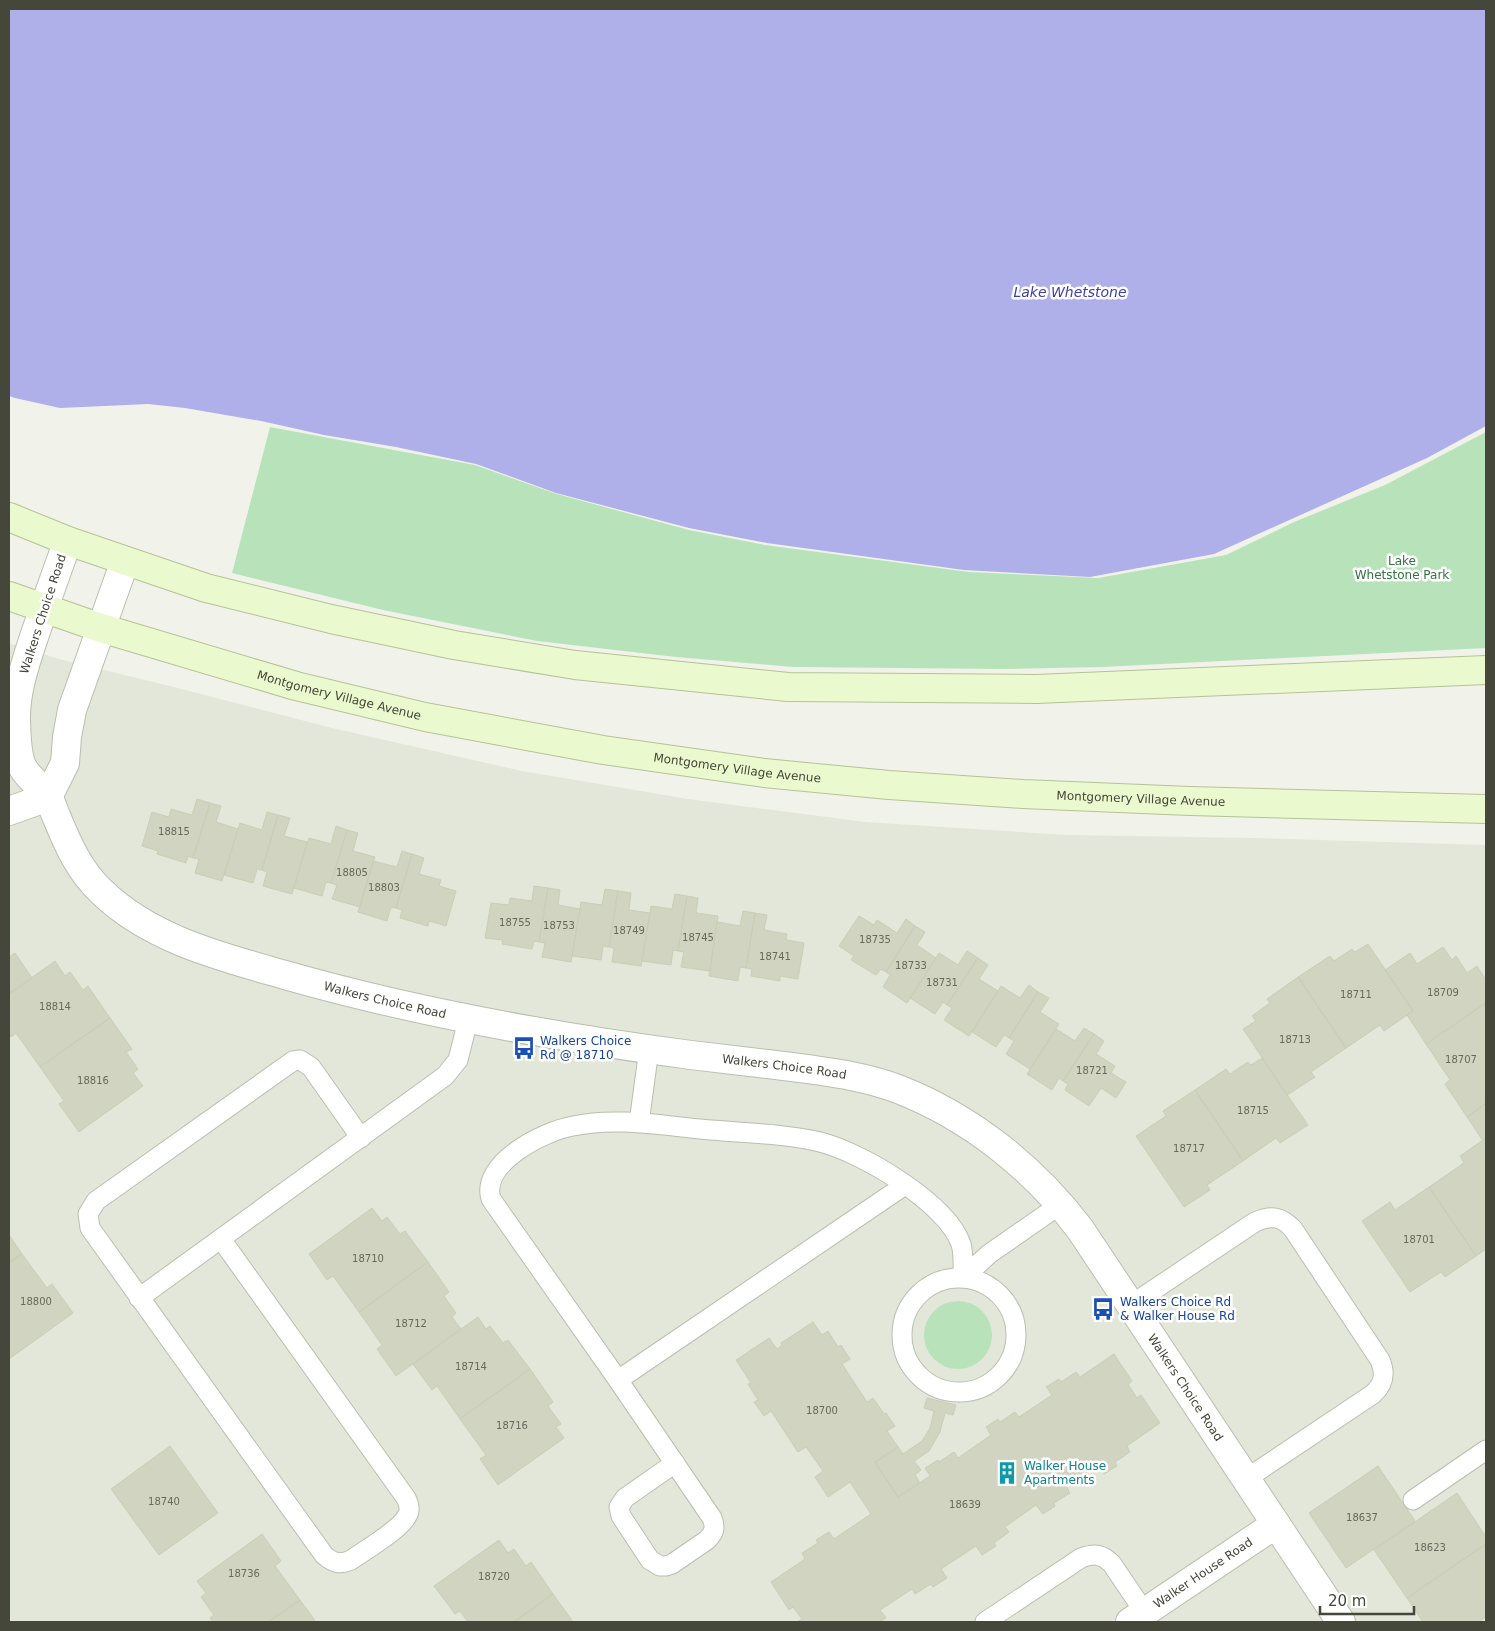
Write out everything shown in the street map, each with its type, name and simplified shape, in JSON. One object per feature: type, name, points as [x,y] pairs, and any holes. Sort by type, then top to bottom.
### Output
[{"type":"main road","points":[[9,517],[68,541],[206,588],[331,619],[454,645],[575,665],[788,687],[1036,689],[1486,670]]},
{"type":"main road","name":"Montgomery Village Avenue","points":[[9,596],[101,628],[296,686],[425,717],[603,750],[764,773],[889,785],[1023,794],[1190,801],[1486,809]]},
{"type":"street","name":"Walkers Choice Road","points":[[68,541],[25,664],[16,717],[18,744],[22,768],[48,797],[80,867],[110,900],[143,923],[193,946],[223,957],[335,990],[468,1020],[649,1049],[847,1074],[899,1089],[971,1126],[1039,1181],[1080,1229],[1342,1622]]},
{"type":"street","points":[[9,811],[48,797],[65,763],[72,710],[125,561]]},
{"type":"street","name":"Walker House Road","points":[[1137,1617],[1276,1524]]},
{"type":"lane","points":[[139,1298],[449,1073],[460,1055],[468,1020]]},
{"type":"lane","points":[[639,1123],[649,1049]]},
{"type":"lane","points":[[221,1239],[409,1504],[410,1511],[402,1524],[359,1555],[344,1563],[336,1563],[324,1555],[90,1228],[88,1214],[96,1202],[293,1061],[300,1060],[306,1062],[311,1067],[361,1138]]},
{"type":"lane","points":[[675,1463],[625,1498],[619,1507],[621,1516],[650,1560],[660,1566],[672,1564],[707,1540],[712,1535],[714,1529],[712,1518],[675,1463],[618,1380],[494,1204],[489,1194],[492,1177],[501,1164],[534,1141],[553,1131],[575,1125],[639,1123],[807,1139],[836,1146],[864,1159],[905,1185],[932,1206],[957,1237],[963,1252],[963,1278]]},
{"type":"lane","points":[[618,1380],[905,1185]]},
{"type":"lane","points":[[963,1278],[978,1281],[991,1288],[1003,1298],[1011,1310],[1016,1341],[1012,1356],[1005,1369],[994,1380],[981,1388],[966,1392],[951,1392],[936,1388],[924,1381],[908,1361],[901,1335],[907,1309],[924,1289],[936,1282],[949,1278],[963,1278],[990,1254],[1060,1204]]},
{"type":"lane","points":[[1131,1305],[1255,1222],[1276,1217],[1286,1221],[1293,1229],[1380,1360],[1384,1368],[1384,1378],[1380,1387],[1373,1394],[1246,1479]]},
{"type":"lane","points":[[1413,1500],[1486,1450]]},
{"type":"lane","points":[[985,1622],[1081,1558],[1090,1554],[1099,1554],[1112,1564],[1137,1617]]},
{"type":"shaded area","points":[[9,643],[59,659],[332,728],[522,771],[688,799],[865,822],[1067,835],[1256,838],[1486,845],[1486,1622],[9,1622]]},
{"type":"green space","name":"Lake Whetstone Park","points":[[270,427],[475,465],[557,494],[689,530],[765,545],[969,572],[1098,578],[1226,555],[1294,522],[1385,485],[1486,432],[1486,648],[1103,667],[1003,669],[793,667],[676,657],[537,641],[383,610],[232,573]]},
{"type":"green space","points":[[951,1301],[965,1301],[977,1306],[987,1316],[992,1328],[992,1342],[987,1354],[977,1364],[965,1369],[951,1369],[939,1364],[929,1354],[924,1342],[924,1328],[929,1316],[939,1306]]},
{"type":"water","name":"Lake Whetstone","points":[[9,9],[1486,9],[1486,426],[1427,458],[1214,554],[1090,577],[964,570],[767,543],[689,528],[556,493],[476,464],[396,447],[185,408],[148,404],[60,408],[15,398],[9,396]]},
{"type":"building","points":[[197,799],[210,803],[193,858],[188,856],[186,863],[157,854],[158,851],[142,846],[152,812],[169,817],[171,809],[192,815]]},
{"type":"building","points":[[210,803],[221,806],[216,822],[238,829],[222,881],[195,873],[199,859],[193,858]]},
{"type":"building","points":[[267,812],[278,815],[262,870],[257,869],[253,883],[224,875],[240,823],[262,830]]},
{"type":"building","points":[[278,815],[290,818],[284,836],[307,842],[292,894],[263,886],[267,872],[262,870]]},
{"type":"building","points":[[336,826],[347,830],[331,883],[326,882],[322,896],[294,888],[309,838],[331,844]]},
{"type":"building","points":[[347,830],[358,833],[353,851],[375,857],[360,907],[332,899],[337,885],[331,883]]},
{"type":"building","points":[[402,851],[412,854],[396,908],[391,907],[387,921],[358,912],[373,861],[397,867]]},
{"type":"building","points":[[412,854],[424,858],[419,874],[441,880],[439,886],[456,891],[446,926],[429,921],[428,926],[400,918],[402,910],[396,908]]},
{"type":"building","points":[[534,886],[548,888],[539,942],[534,941],[532,949],[502,944],[503,940],[485,938],[491,903],[509,905],[510,898],[532,901]]},
{"type":"building","points":[[548,888],[560,890],[558,905],[580,909],[571,962],[542,957],[545,943],[539,942]]},
{"type":"building","points":[[605,889],[618,891],[609,947],[603,946],[601,960],[572,956],[581,902],[602,905]]},
{"type":"building","points":[[618,891],[631,893],[629,910],[650,913],[641,966],[612,962],[614,948],[609,947]]},
{"type":"building","points":[[675,894],[687,896],[678,951],[673,950],[671,965],[642,961],[651,906],[672,909]]},
{"type":"building","points":[[687,896],[698,898],[696,913],[718,916],[710,971],[681,967],[684,952],[678,951]]},
{"type":"building","points":[[743,911],[755,913],[746,968],[740,967],[738,981],[709,976],[717,922],[740,926]]},
{"type":"building","points":[[755,913],[767,915],[764,930],[787,934],[786,940],[804,943],[798,979],[780,976],[780,981],[751,976],[752,969],[746,968]]},
{"type":"building","points":[[859,916],[874,925],[877,920],[897,933],[906,919],[915,926],[886,972],[881,969],[876,975],[851,960],[854,956],[839,946]]},
{"type":"building","points":[[915,926],[925,932],[917,945],[936,958],[907,1003],[883,987],[890,975],[886,972]]},
{"type":"building","points":[[1368,944],[1413,1011],[1384,1031],[1380,1025],[1346,1048],[1298,977],[1330,956],[1334,961],[1352,949],[1355,952]]},
{"type":"building","points":[[1443,947],[1452,960],[1456,956],[1467,973],[1477,966],[1486,980],[1486,1003],[1426,1044],[1407,1015],[1413,1011],[1385,970],[1410,953],[1417,964]]},
{"type":"building","points":[[967,951],[978,958],[947,1005],[943,1002],[935,1014],[910,998],[939,953],[958,965]]},
{"type":"building","points":[[15,953],[32,978],[9,994],[9,957]]},
{"type":"building","points":[[978,958],[988,965],[979,979],[998,991],[969,1036],[944,1020],[952,1008],[947,1005]]},
{"type":"building","points":[[55,961],[65,976],[70,972],[83,990],[88,986],[110,1018],[40,1067],[16,1033],[11,1037],[9,1034],[9,994]]},
{"type":"building","points":[[1298,977],[1346,1048],[1311,1072],[1315,1077],[1287,1095],[1243,1029],[1256,1021],[1252,1016],[1270,1003],[1267,999]]},
{"type":"building","points":[[1029,985],[1038,992],[1009,1038],[1004,1035],[996,1047],[972,1032],[1001,986],[1020,998]]},
{"type":"building","points":[[1038,992],[1049,998],[1040,1012],[1059,1024],[1030,1069],[1006,1054],[1014,1041],[1009,1038]]},
{"type":"building","points":[[1486,1003],[1486,1103],[1467,1117],[1445,1084],[1450,1080],[1426,1044]]},
{"type":"building","points":[[110,1018],[132,1049],[126,1052],[138,1069],[133,1073],[143,1086],[79,1132],[59,1104],[64,1101],[40,1067]]},
{"type":"building","points":[[1084,1028],[1094,1034],[1063,1081],[1059,1078],[1052,1090],[1027,1074],[1056,1029],[1075,1041]]},
{"type":"building","points":[[1094,1034],[1104,1041],[1096,1054],[1115,1066],[1111,1073],[1126,1082],[1116,1098],[1101,1088],[1089,1106],[1065,1090],[1068,1084],[1063,1081]]},
{"type":"building","points":[[1262,1058],[1308,1125],[1280,1143],[1276,1138],[1243,1161],[1195,1090],[1226,1069],[1230,1074],[1248,1062],[1251,1065]]},
{"type":"building","points":[[1195,1090],[1243,1161],[1207,1185],[1210,1190],[1184,1207],[1136,1136],[1166,1116],[1163,1111]]},
{"type":"building","points":[[1486,1103],[1486,1138],[1483,1141],[1467,1117]]},
{"type":"building","points":[[1486,1138],[1486,1249],[1476,1256],[1429,1187],[1464,1163],[1460,1156]]},
{"type":"building","points":[[1429,1187],[1476,1256],[1445,1277],[1441,1272],[1410,1292],[1362,1221],[1390,1202],[1395,1210]]},
{"type":"building","points":[[372,1208],[382,1221],[387,1217],[400,1234],[405,1231],[428,1262],[359,1312],[333,1276],[327,1280],[309,1254]]},
{"type":"building","points":[[9,1235],[22,1254],[9,1263]]},
{"type":"building","points":[[22,1254],[47,1288],[52,1284],[73,1313],[9,1359],[9,1263]]},
{"type":"building","points":[[428,1262],[449,1292],[444,1296],[456,1313],[452,1317],[461,1329],[396,1376],[377,1349],[382,1345],[359,1312]]},
{"type":"building","points":[[478,1317],[486,1329],[490,1326],[503,1343],[508,1340],[530,1369],[460,1419],[437,1386],[432,1390],[413,1364]]},
{"type":"building","name":"Walker House Apartments","points":[[813,1322],[822,1335],[828,1331],[838,1347],[841,1345],[850,1359],[842,1364],[867,1402],[873,1398],[895,1426],[887,1431],[898,1447],[875,1462],[898,1497],[930,1476],[925,1468],[938,1460],[939,1462],[954,1452],[958,1458],[991,1435],[986,1427],[998,1419],[1000,1422],[1015,1412],[1019,1417],[1052,1395],[1046,1387],[1059,1379],[1061,1382],[1076,1372],[1080,1377],[1114,1354],[1132,1381],[1128,1384],[1137,1398],[1141,1395],[1160,1423],[1127,1446],[1130,1452],[1115,1462],[1117,1466],[1104,1474],[1098,1465],[1066,1486],[1070,1493],[1054,1503],[1055,1506],[1043,1514],[1036,1505],[1005,1527],[1009,1532],[994,1543],[996,1546],[982,1555],[976,1546],[941,1569],[947,1578],[933,1587],[931,1584],[915,1594],[912,1589],[880,1610],[886,1618],[879,1622],[797,1622],[802,1619],[793,1607],[789,1610],[771,1582],[805,1559],[802,1553],[818,1543],[816,1540],[829,1532],[834,1539],[871,1514],[850,1482],[828,1497],[815,1477],[823,1471],[806,1447],[798,1452],[771,1411],[764,1416],[754,1402],[758,1400],[748,1384],[751,1383],[736,1360],[769,1338],[777,1349],[782,1345],[781,1343]]},
{"type":"building","points":[[530,1369],[553,1402],[548,1406],[561,1424],[556,1427],[564,1438],[498,1485],[480,1459],[486,1455],[460,1419]]},
{"type":"building","points":[[927,1398],[956,1405],[953,1415],[945,1413],[940,1432],[929,1451],[914,1461],[921,1470],[915,1475],[920,1483],[898,1497],[875,1462],[898,1447],[903,1454],[922,1441],[930,1428],[934,1411],[924,1408]]},
{"type":"building","points":[[170,1446],[218,1513],[159,1555],[111,1489]]},
{"type":"building","points":[[1378,1466],[1415,1521],[1346,1568],[1309,1513]]},
{"type":"building","points":[[1457,1493],[1486,1537],[1486,1544],[1407,1598],[1374,1550]]},
{"type":"building","points":[[262,1534],[281,1561],[275,1566],[300,1600],[268,1622],[213,1622],[210,1618],[214,1615],[201,1597],[206,1593],[197,1581]]},
{"type":"building","points":[[499,1540],[508,1553],[514,1549],[526,1566],[531,1562],[553,1594],[514,1622],[468,1622],[460,1611],[455,1614],[434,1586]]},
{"type":"building","points":[[1486,1544],[1486,1617],[1478,1622],[1423,1622],[1407,1598]]},
{"type":"building","points":[[553,1594],[573,1622],[514,1622]]},
{"type":"building","points":[[300,1600],[316,1622],[268,1622]]},
{"type":"place","name":"Walkers Choice Rd @ 18710","points":[[524,1048]]},
{"type":"place","name":"Walkers Choice Rd & Walker House Rd","points":[[1103,1309]]},
{"type":"place","name":"Walker House Apartments","points":[[1007,1473]]}]
